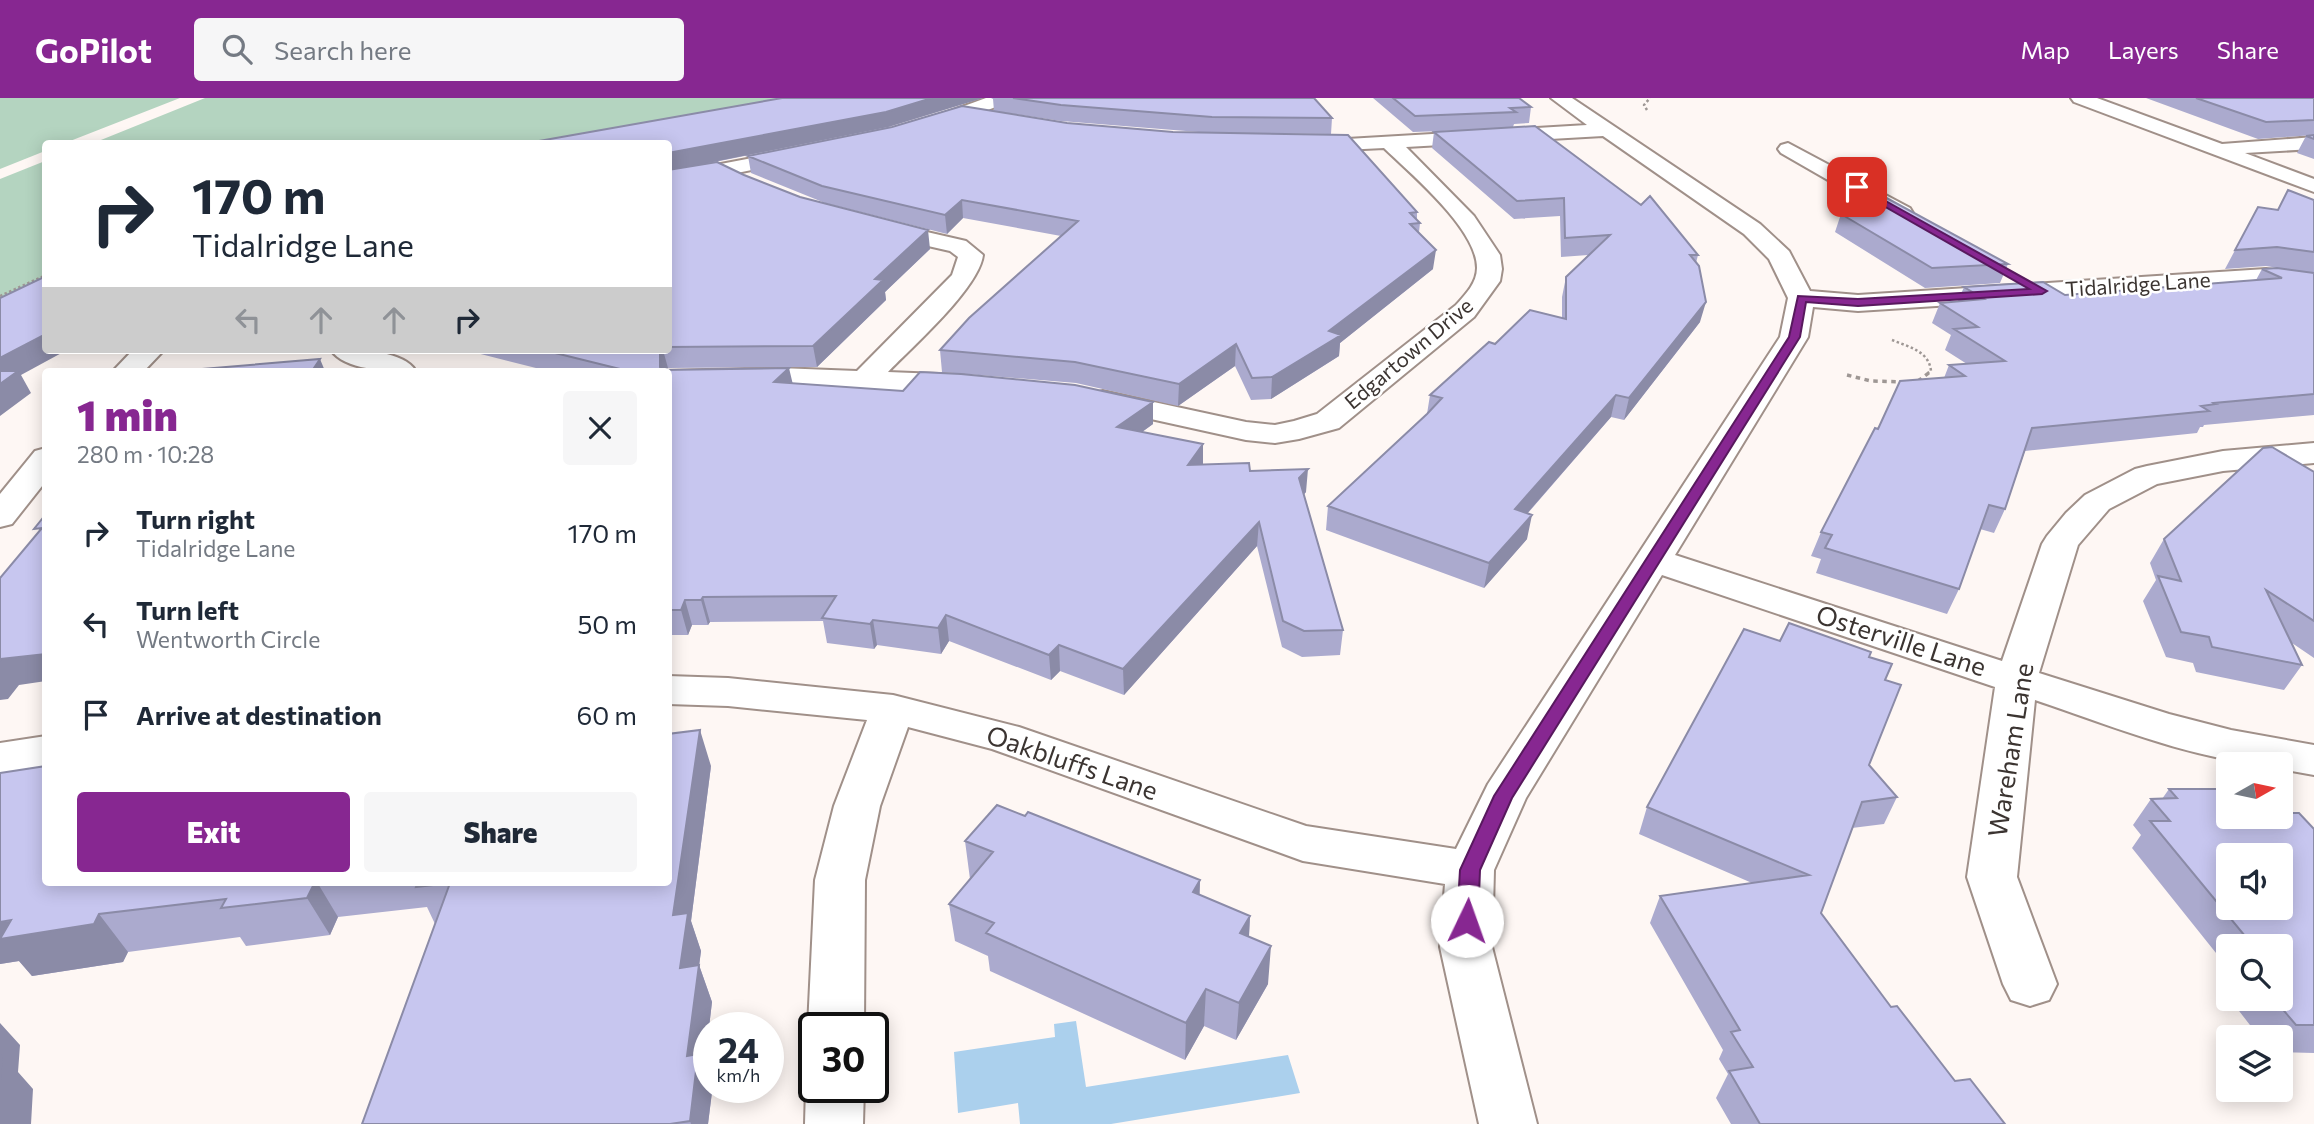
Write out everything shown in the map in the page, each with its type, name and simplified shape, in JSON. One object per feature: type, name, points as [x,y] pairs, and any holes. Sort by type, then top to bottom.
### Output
[{"type":"street","points":[[915,129],[965,114],[1003,98]]},
{"type":"street","points":[[1508,1124],[1466,947],[1470,870],[1504,796],[1794,337],[1801,298],[1789,270],[1768,242],[1730,213],[1560,98]]},
{"type":"street","points":[[2080,98],[2314,186]]},
{"type":"street","points":[[965,114],[996,120]]},
{"type":"street","points":[[1280,145],[1608,130]]},
{"type":"street","name":"Edgartown Drive","points":[[1076,395],[1214,426],[1275,434],[1328,421],[1465,311],[1485,289],[1491,268],[1485,245],[1469,222],[1390,142]]},
{"type":"street","points":[[2216,149],[2314,143]]},
{"type":"street","points":[[1788,149],[1921,223]]},
{"type":"street","points":[[672,180],[813,153]]},
{"type":"street","points":[[724,170],[755,189]]},
{"type":"street","points":[[855,223],[958,246],[971,255],[969,268],[961,280],[867,378]]},
{"type":"street","points":[[2006,271],[2042,291]]},
{"type":"street","name":"Tidalridge Lane","points":[[1801,298],[1858,303],[2266,277],[2310,283]]},
{"type":"street","points":[[130,368],[146,354]]},
{"type":"street","points":[[356,354],[394,368]]},
{"type":"street","points":[[672,380],[708,377],[867,378],[988,386]]},
{"type":"street","name":"Wareham Lane","points":[[2030,984],[1992,877],[2017,678],[2060,544],[2078,520],[2097,502],[2147,477],[2181,468],[2314,453]]},
{"type":"street","points":[[0,517],[42,463]]},
{"type":"street","name":"Osterville Lane","points":[[1653,559],[1721,584],[2171,729],[2231,745],[2314,760]]},
{"type":"street","name":"Oakbluffs Lane","points":[[672,690],[728,692],[893,709],[1004,737],[1303,842],[1470,870]]},
{"type":"street","points":[[836,1012],[840,880],[857,806],[893,709]]},
{"type":"street","points":[[0,758],[42,752]]},
{"type":"street","points":[[834,1124],[835,1103]]},
{"type":"path","points":[[0,296],[42,277]]},
{"type":"path","points":[[1847,375],[1894,383],[1917,381],[1928,376],[1932,367],[1926,356],[1905,344],[1883,338]]},
{"type":"green space","points":[[0,98],[180,98],[73,140],[42,140],[42,152],[0,169]]},
{"type":"green space","points":[[205,98],[815,98],[576,140],[101,140]]},
{"type":"green space","points":[[42,162],[42,285],[0,304],[0,179]]},
{"type":"water","points":[[1076,1021],[1086,1087],[1288,1055],[1300,1093],[1111,1124],[1020,1124],[1018,1103],[958,1113],[954,1052],[1055,1037],[1054,1024]]},
{"type":"building","points":[[782,98],[932,98],[886,112],[672,152],[672,140],[545,140]]},
{"type":"building","points":[[1013,98],[1314,98],[1332,118],[1212,117],[1061,105]]},
{"type":"building","points":[[1393,98],[1519,98],[1531,107],[1510,108],[1516,112],[1415,116]]},
{"type":"building","points":[[2196,98],[2314,98],[2314,120],[2266,122]]},
{"type":"building","points":[[962,106],[1067,123],[1173,132],[1348,135],[1417,212],[1410,213],[1420,223],[1410,224],[1436,250],[1329,331],[1341,335],[1272,377],[1252,378],[1236,344],[1179,384],[1075,362],[940,350],[969,318],[1078,221],[962,200],[945,215],[822,186],[748,156],[892,127]]},
{"type":"building","points":[[1535,126],[1641,205],[1650,196],[1698,255],[1690,255],[1699,266],[1706,302],[1629,398],[1616,395],[1515,509],[1532,515],[1489,563],[1328,506],[1427,414],[1442,398],[1430,395],[1489,342],[1495,344],[1530,310],[1566,319],[1566,277],[1610,235],[1565,238],[1564,198],[1517,201],[1434,132]]},
{"type":"building","points":[[717,162],[800,197],[928,230],[875,279],[883,280],[813,346],[672,347],[672,169]]},
{"type":"building","points":[[1859,183],[2008,264],[1932,268],[1841,214]]},
{"type":"building","points":[[2288,190],[2314,200],[2314,252],[2277,247],[2235,250],[2258,207],[2278,210]]},
{"type":"building","points":[[2277,268],[2314,273],[2314,394],[2201,406],[2209,411],[2032,428],[2005,509],[1989,505],[1959,589],[1825,548],[1832,535],[1821,532],[1875,428],[1878,429],[1900,381],[1965,376],[1949,365],[2005,361],[1954,329],[1978,327],[1940,303],[1984,299],[1964,287],[2043,282],[2065,295],[2282,278],[2262,269]]},
{"type":"building","points":[[42,278],[42,336],[0,358],[0,298]]},
{"type":"building","points":[[559,354],[660,354],[661,368],[616,368]]},
{"type":"building","points":[[320,359],[314,368],[214,368]]},
{"type":"building","points":[[789,368],[774,382],[903,391],[920,372],[1075,385],[1153,402],[1117,427],[1203,444],[1188,465],[1249,463],[1250,471],[1308,469],[1299,478],[1343,630],[1304,631],[1283,621],[1259,522],[1123,669],[1059,645],[1049,655],[946,615],[938,628],[873,620],[870,624],[822,618],[836,596],[703,597],[701,600],[685,600],[681,610],[672,610],[672,370]]},
{"type":"building","points":[[0,371],[18,371],[0,384]]},
{"type":"building","points":[[2272,447],[2314,472],[2314,621],[2266,590],[2302,665],[2212,647],[2209,637],[2181,632],[2158,576],[2181,581],[2164,539],[2263,448]]},
{"type":"building","points":[[42,519],[42,528],[34,529]]},
{"type":"building","points":[[42,528],[42,654],[0,661],[0,578]]},
{"type":"building","points":[[1789,623],[1871,652],[1869,657],[1892,664],[1885,680],[1901,685],[1869,765],[1897,797],[1862,802],[1821,913],[1891,1007],[1897,1006],[1955,1081],[1970,1079],[2005,1124],[1760,1124],[1729,1071],[1753,1067],[1731,1032],[1740,1030],[1660,896],[1809,875],[1647,807],[1744,629],[1780,641]]},
{"type":"building","points":[[700,730],[673,915],[688,913],[680,968],[699,965],[687,1056],[693,1055],[690,1121],[670,1124],[362,1124],[449,886],[672,886],[672,734]]},
{"type":"building","points":[[42,767],[42,886],[313,886],[307,898],[221,908],[226,899],[99,914],[94,924],[0,939],[11,920],[0,922],[0,773]]},
{"type":"building","points":[[2169,789],[2216,789],[2216,830],[2292,830],[2293,813],[2299,813],[2314,829],[2314,1025],[2296,1025],[2284,1011],[2293,1011],[2293,934],[2243,934],[2232,920],[2293,920],[2293,843],[2216,843],[2216,901],[2150,821],[2170,821],[2151,799],[2177,798]]},
{"type":"building","points":[[997,805],[1025,816],[1028,812],[1200,880],[1193,892],[1250,916],[1240,933],[1271,946],[1239,1003],[1206,989],[1186,1023],[986,933],[994,923],[949,904],[993,852],[965,841]]},
{"type":"route","points":[[1467,921],[1470,870],[1504,796],[1794,337],[1801,298],[1858,303],[2042,291],[1857,187]]}]
